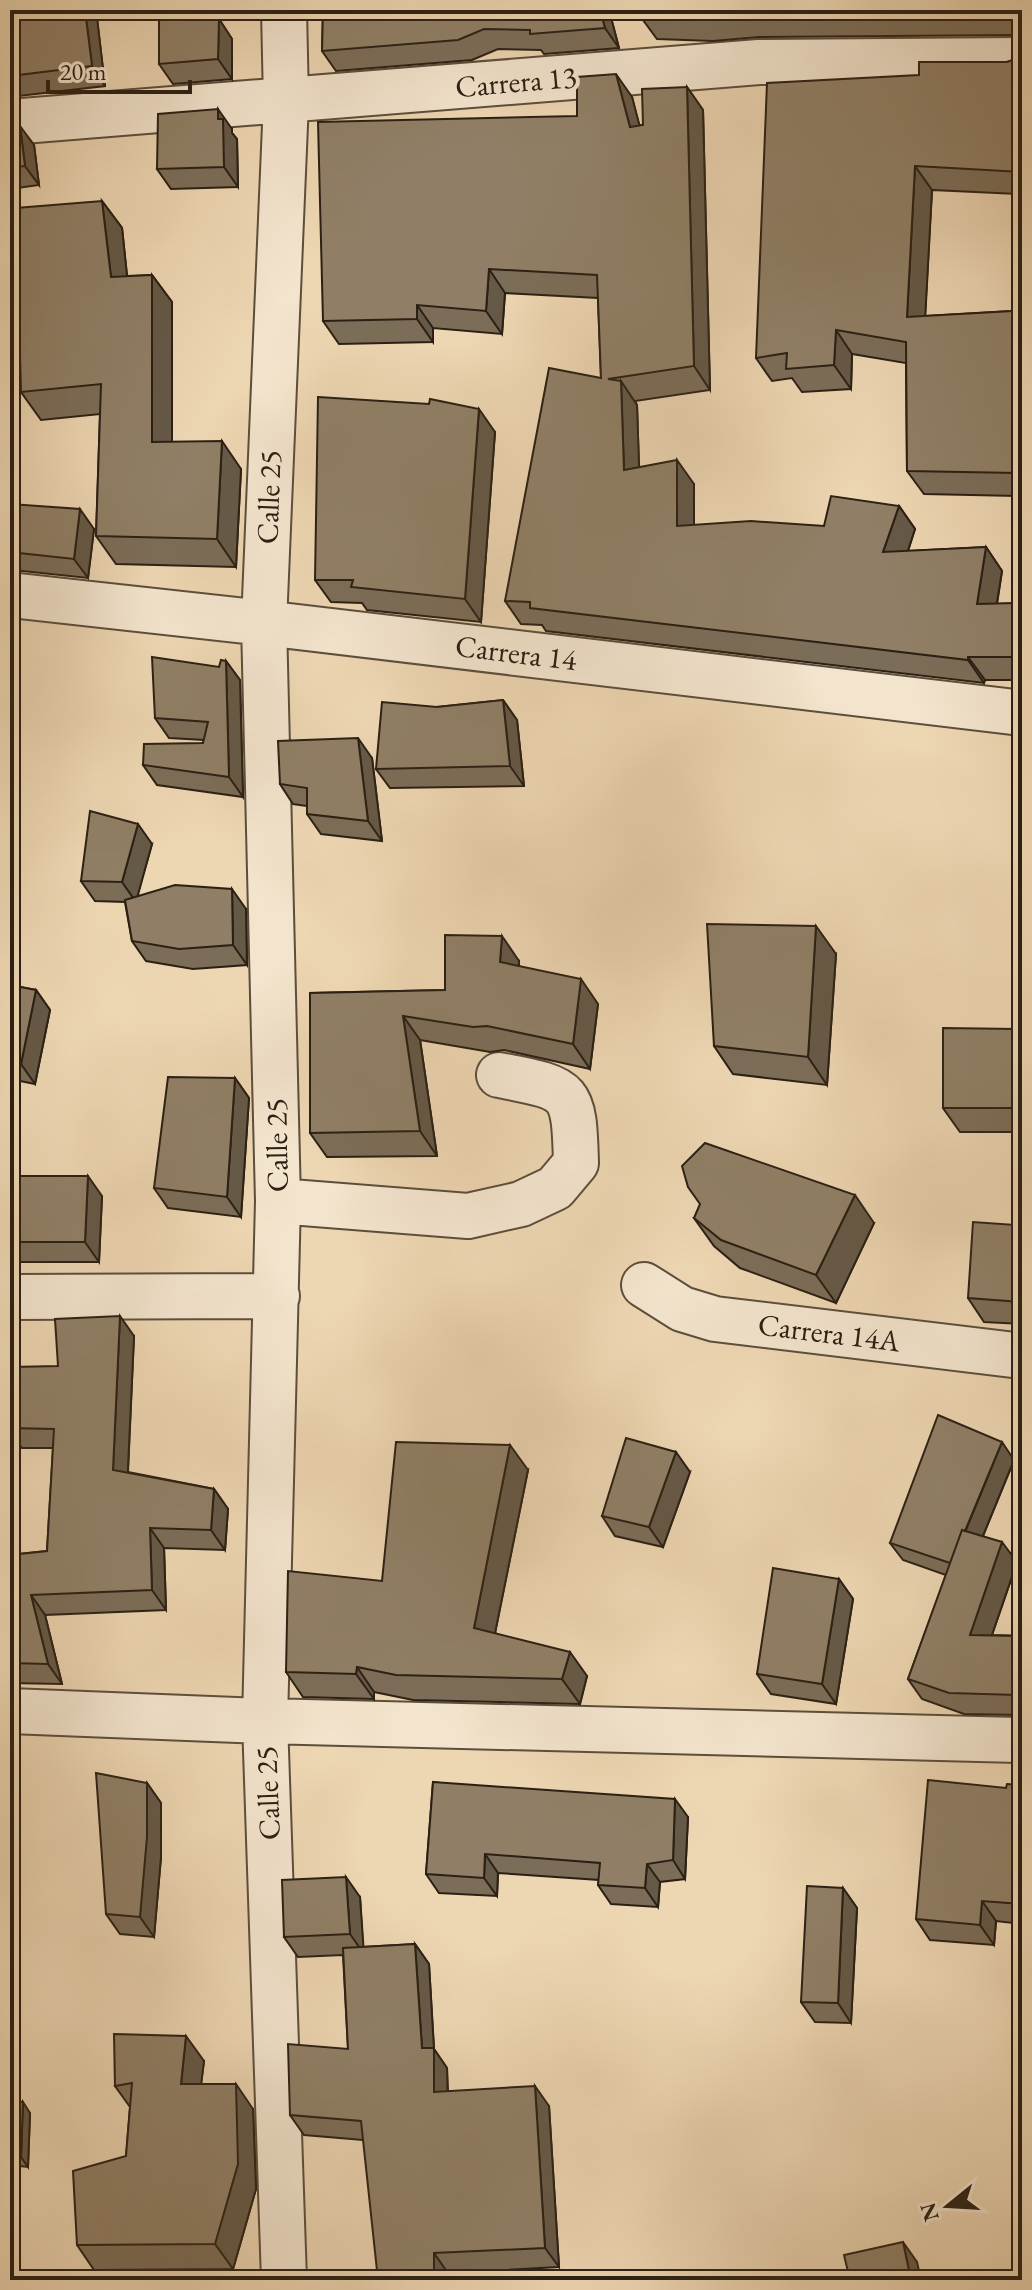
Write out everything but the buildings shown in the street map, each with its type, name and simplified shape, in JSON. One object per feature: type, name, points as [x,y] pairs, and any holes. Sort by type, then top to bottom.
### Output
[{"type":"street","name":"Calle 25","points":[[284,10],[286,101],[264,623],[278,1201],[265,1721],[284,2280]]},
{"type":"street","name":"Carrera 13","points":[[10,122],[759,62],[1022,60]]},
{"type":"street","name":"Carrera 14","points":[[10,595],[1022,713]]},
{"type":"street","points":[[278,1201],[468,1216],[521,1204],[555,1188],[576,1163],[575,1115],[565,1095],[546,1084],[499,1075]]},
{"type":"street","name":"Carrera 14A","points":[[644,1285],[682,1309],[715,1319],[1022,1356]]},
{"type":"street","points":[[10,1297],[277,1296]]},
{"type":"street","points":[[10,1711],[265,1721],[1022,1740]]}]
